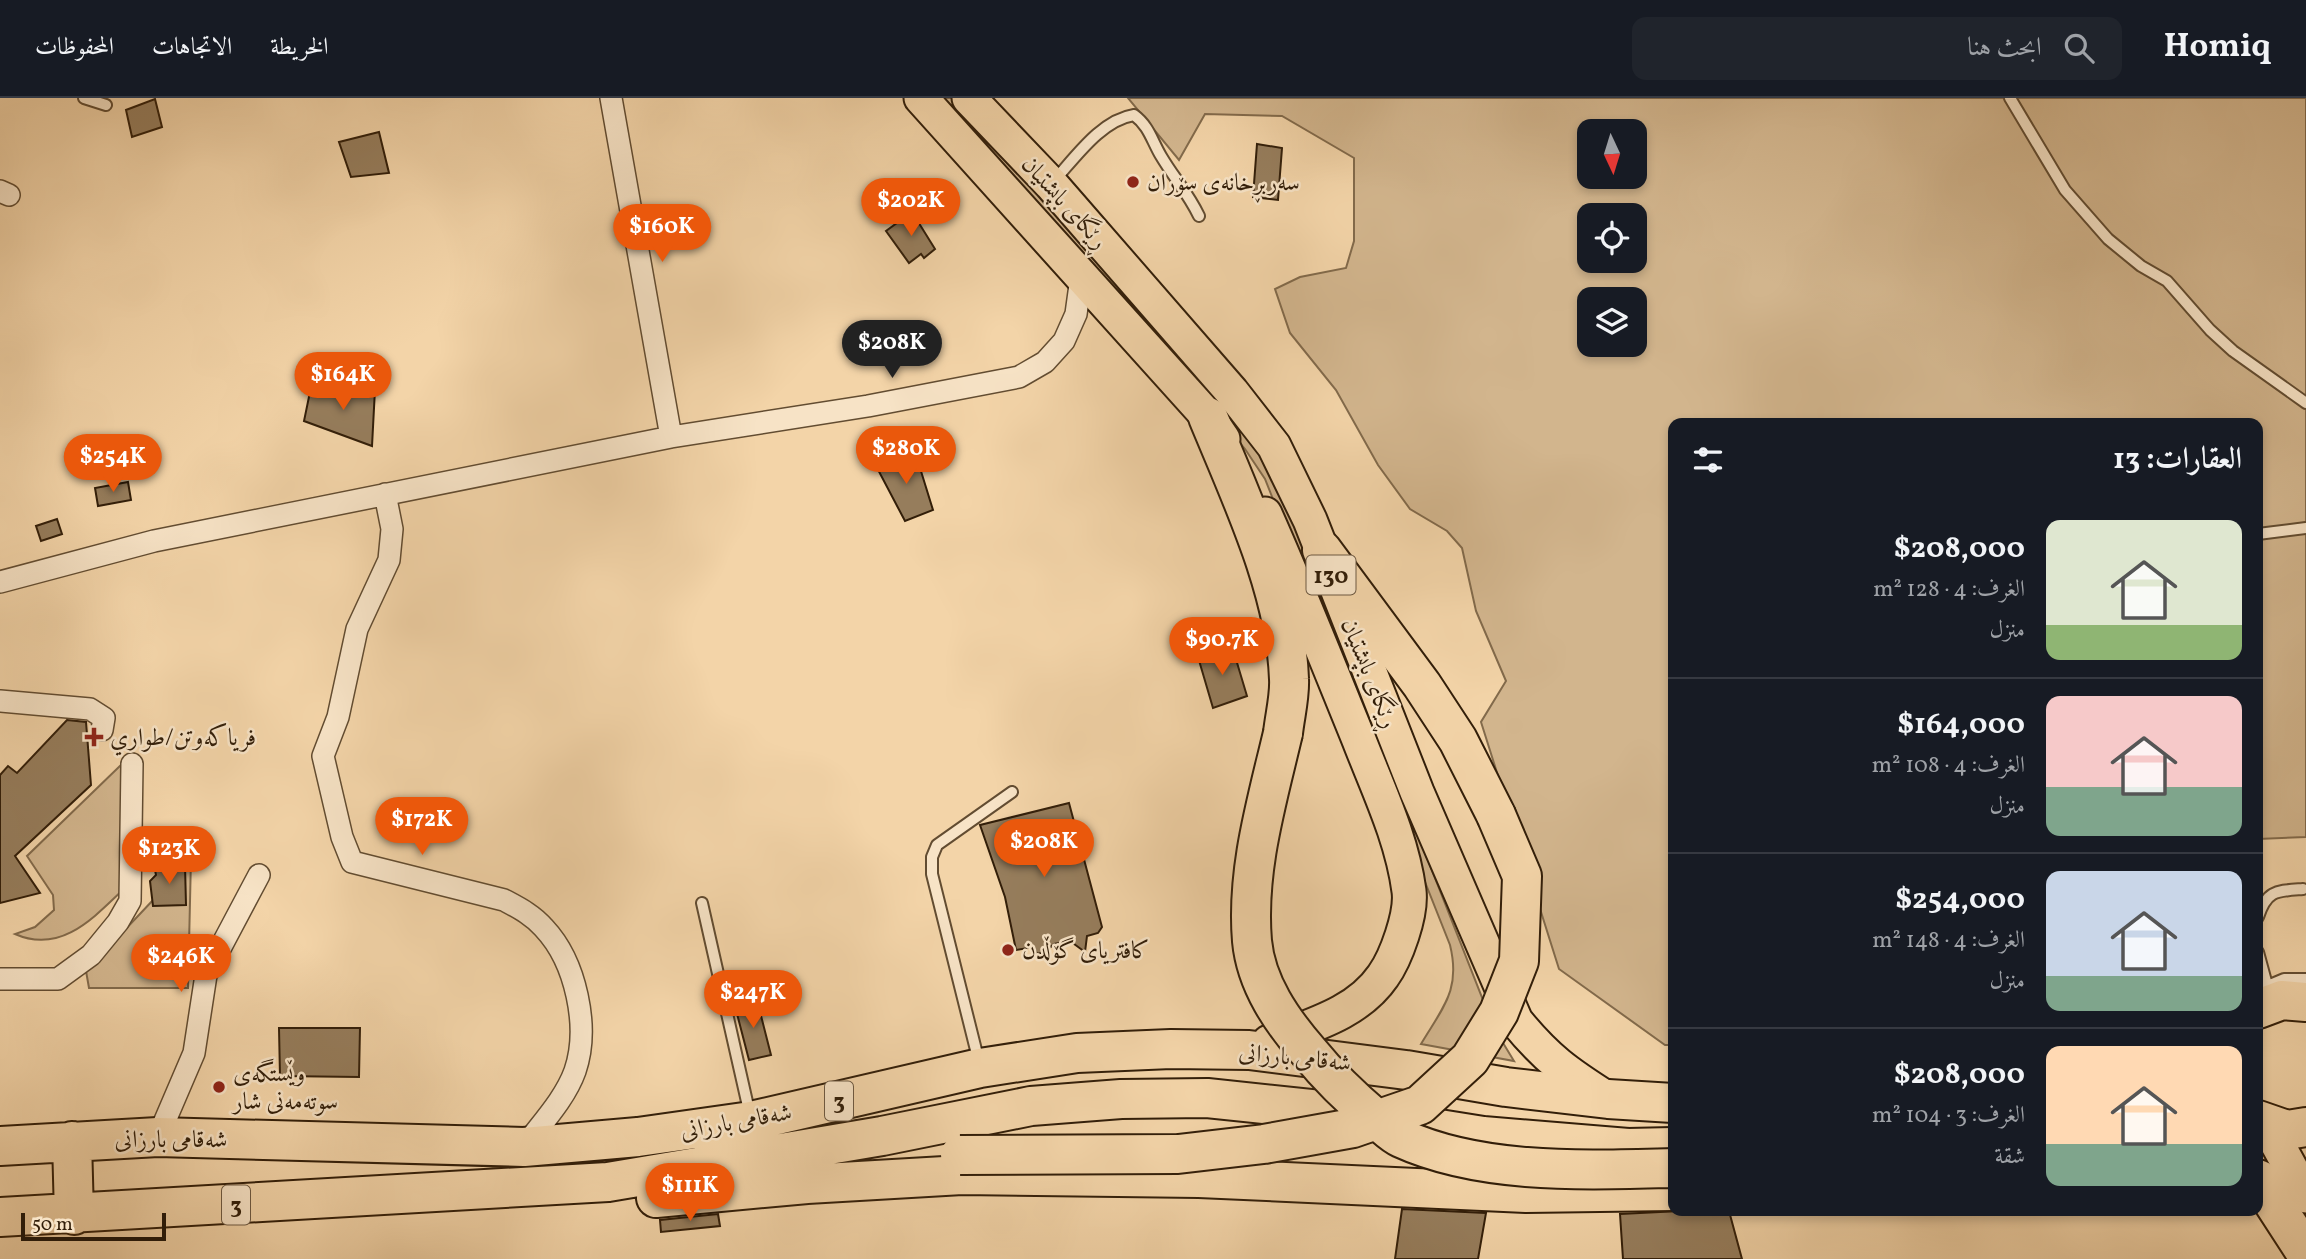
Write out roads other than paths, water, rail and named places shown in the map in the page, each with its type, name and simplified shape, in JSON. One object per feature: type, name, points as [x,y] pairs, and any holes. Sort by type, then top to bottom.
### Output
[{"type":"highway","points":[[1208,417],[1244,504],[1280,615],[1290,680],[1283,733],[1253,859],[1252,942],[1264,989],[1297,1039],[1338,1088],[1399,1138],[1462,1157],[1526,1166],[1585,1170],[1668,1168]]},
{"type":"highway","points":[[608,1182],[960,1155],[1178,1154],[1264,1144],[1353,1128],[1420,1105],[1469,1059],[1499,1012],[1519,961],[1522,877],[1496,815],[1458,740],[1422,685],[1322,550]]},
{"type":"highway","points":[[2263,995],[2282,1000],[2306,1002]]},
{"type":"highway","name":"شەقامی بارزانی","points":[[0,1146],[158,1137],[524,1147],[638,1137],[751,1121],[980,1068],[1077,1053],[1171,1049],[1249,1050],[1608,1099],[1668,1103]]},
{"type":"highway","name":"شەقامی بارزانی","points":[[0,1217],[74,1215],[608,1182],[882,1136],[1031,1106],[1121,1099],[1207,1098],[1320,1110],[1509,1138],[1628,1147],[1668,1147]]},
{"type":"highway","points":[[2263,1123],[2287,1130],[2306,1127]]},
{"type":"highway","points":[[1329,1168],[1334,1144],[1362,1133],[1391,1128],[1428,1128]]},
{"type":"highway","points":[[72,1142],[74,1215]]},
{"type":"highway","points":[[509,1189],[539,1200],[570,1204],[935,1176],[1175,1178],[1268,1182],[1329,1168],[1526,1193],[1668,1191]]},
{"type":"highway","points":[[2263,1187],[2306,1253]]},
{"type":"main road","name":"ڕێگای باپشتیان","points":[[921,98],[1208,417],[1246,471],[1294,579],[1400,849],[1410,894],[1404,927],[1394,958],[1382,978],[1364,998],[1338,1014],[1249,1050]]},
{"type":"main road","name":"ڕێگای باپشتیان","points":[[969,98],[1051,184],[1232,392],[1274,446],[1322,550],[1417,792],[1516,1021],[1551,1060],[1608,1099]]},
{"type":"main road","points":[[2263,1125],[2306,1196]]},
{"type":"street","points":[[611,98],[671,437]]},
{"type":"street","points":[[0,582],[154,541],[385,494],[671,437],[869,406],[1019,377],[1045,362],[1065,341],[1078,307],[1078,270]]},
{"type":"street","points":[[385,494],[392,529],[389,559],[358,629],[338,717],[323,756],[328,787],[352,862],[504,900],[527,912],[546,929],[575,980],[580,1011],[580,1044],[575,1072],[558,1102],[524,1147]]},
{"type":"street","points":[[0,701],[90,709],[104,718],[102,730]]},
{"type":"street","points":[[0,979],[58,979],[91,955],[118,922],[130,901],[132,764]]},
{"type":"street","points":[[158,1137],[194,1053],[206,975],[259,875]]},
{"type":"lane","points":[[84,98],[106,105]]},
{"type":"lane","points":[[2010,98],[2065,190],[2108,239],[2141,266],[2167,281],[2210,330],[2233,351],[2306,402]]},
{"type":"lane","points":[[1051,184],[1109,125],[1122,117],[1135,115],[1145,122],[1160,154],[1188,192],[1199,216]]},
{"type":"lane","points":[[2263,533],[2306,528]]},
{"type":"lane","points":[[980,1068],[932,874],[932,857],[937,845],[1012,792]]},
{"type":"lane","points":[[2263,902],[2269,894],[2281,890],[2303,889]]},
{"type":"lane","points":[[702,903],[751,1121]]},
{"type":"lane","points":[[2263,993],[2284,979],[2306,979]]},
{"type":"place","name":"سەربڕخانەی سۆران","points":[[1133,182]]},
{"type":"place","name":"فریاکەوتن/طواري","points":[[94,737]]},
{"type":"place","name":"کافتریای گۆڵدن","points":[[1008,950]]},
{"type":"place","name":"وێستگەی سوتەمەنی شار","points":[[219,1087]]}]
